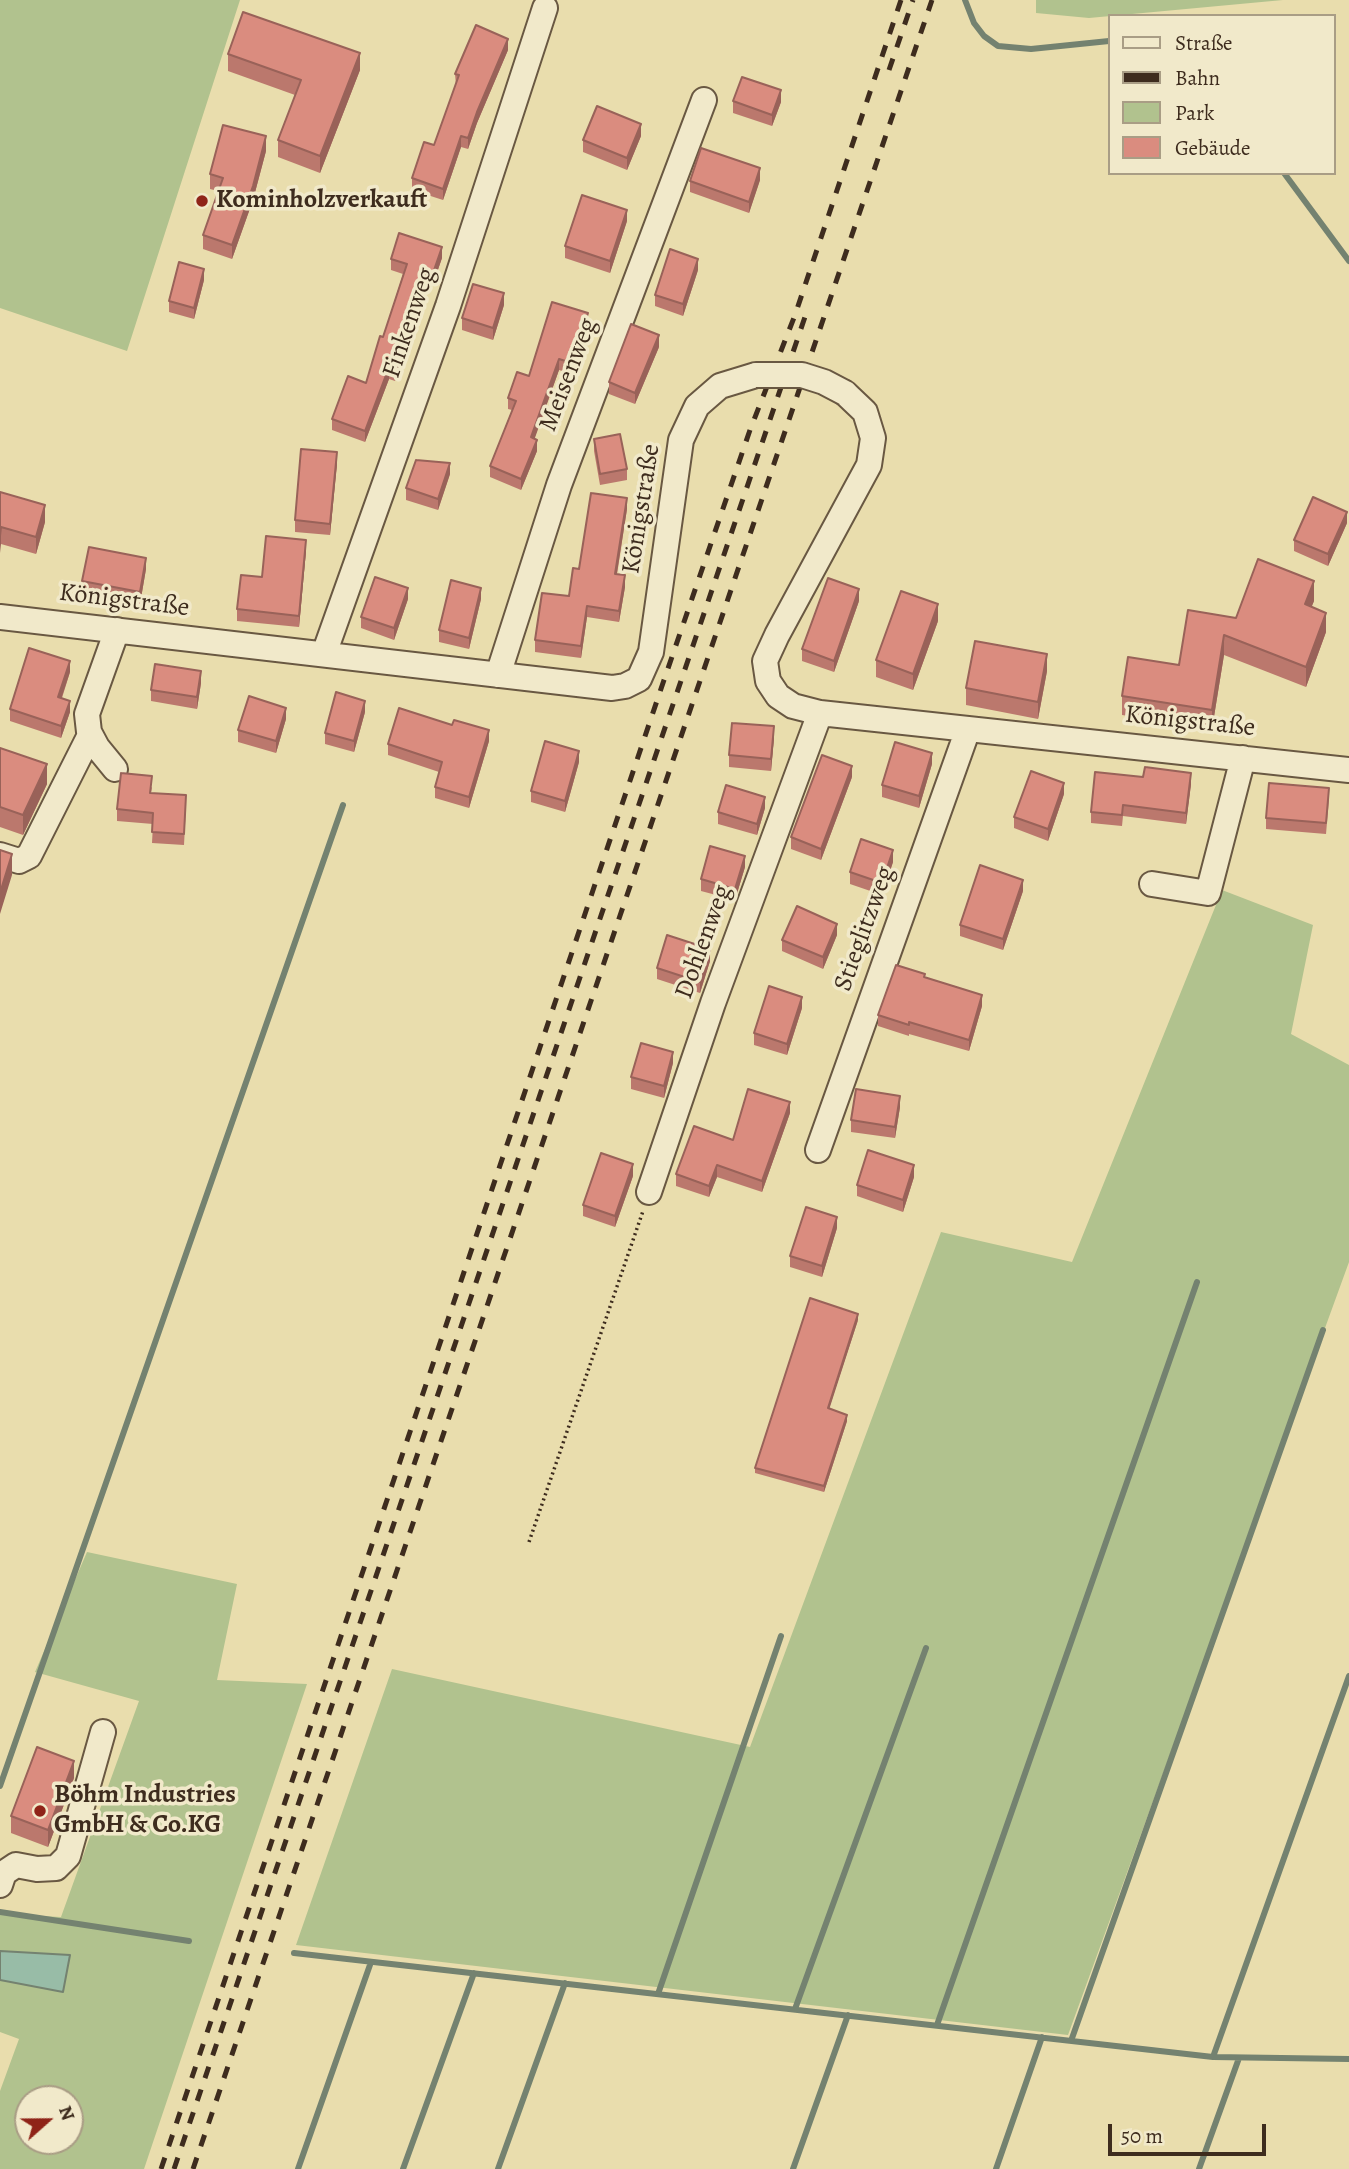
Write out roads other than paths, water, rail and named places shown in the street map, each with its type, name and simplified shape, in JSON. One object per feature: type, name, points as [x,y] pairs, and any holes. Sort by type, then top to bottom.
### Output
[{"type":"street","name":"Finkenweg","points":[[324,654],[448,306],[545,8]]},
{"type":"street","name":"Meisenweg","points":[[498,675],[559,485],[704,100]]},
{"type":"street","name":"Königstraße","points":[[0,617],[612,688],[625,686],[639,679],[651,652],[681,440],[696,405],[720,386],[756,375],[802,375],[845,393],[865,412],[873,438],[869,465],[765,661],[768,681],[778,696],[793,706],[820,713],[1349,769]]},
{"type":"street","points":[[115,769],[90,734],[88,715],[117,630]]},
{"type":"street","name":"Dohlenweg","points":[[649,1192],[713,1003],[820,713]]},
{"type":"street","name":"Stieglitzweg","points":[[818,1150],[968,729]]},
{"type":"street","points":[[0,855],[19,861],[29,856],[90,734]]},
{"type":"street","points":[[1152,884],[1208,893],[1243,758]]},
{"type":"street","points":[[0,1885],[4,1873],[16,1865],[56,1868],[68,1856],[103,1732]]},
{"type":"waterway","points":[[965,0],[974,23],[984,36],[998,46],[1031,49],[1108,41]]},
{"type":"waterway","points":[[1285,175],[1349,261]]},
{"type":"waterway","points":[[0,1786],[343,805]]},
{"type":"waterway","points":[[937,2025],[1197,1282]]},
{"type":"waterway","points":[[1071,2041],[1323,1330]]},
{"type":"waterway","points":[[658,1994],[781,1636]]},
{"type":"waterway","points":[[795,2009],[926,1648]]},
{"type":"waterway","points":[[1213,2057],[1349,1676]]},
{"type":"waterway","points":[[0,1912],[189,1941]]},
{"type":"waterway","points":[[294,1953],[1213,2057],[1349,2059]]},
{"type":"waterway","points":[[298,2169],[371,1962]]},
{"type":"waterway","points":[[403,2169],[474,1973]]},
{"type":"waterway","points":[[498,2169],[565,1983]]},
{"type":"waterway","points":[[793,2169],[848,2015]]},
{"type":"waterway","points":[[996,2169],[1042,2037]]},
{"type":"waterway","points":[[1199,2169],[1239,2058]]},
{"type":"railway","points":[[161,2169],[664,680],[750,430],[795,315],[901,0]]},
{"type":"railway","points":[[889,70],[913,0]]},
{"type":"railway","points":[[193,2169],[932,0]]},
{"type":"railway","points":[[174,2169],[807,311]]},
{"type":"place","name":"Kominholzverkauft","points":[[202,201]]},
{"type":"place","name":"Böhm Industries GmbH & Co.KG","points":[[40,1811]]}]
